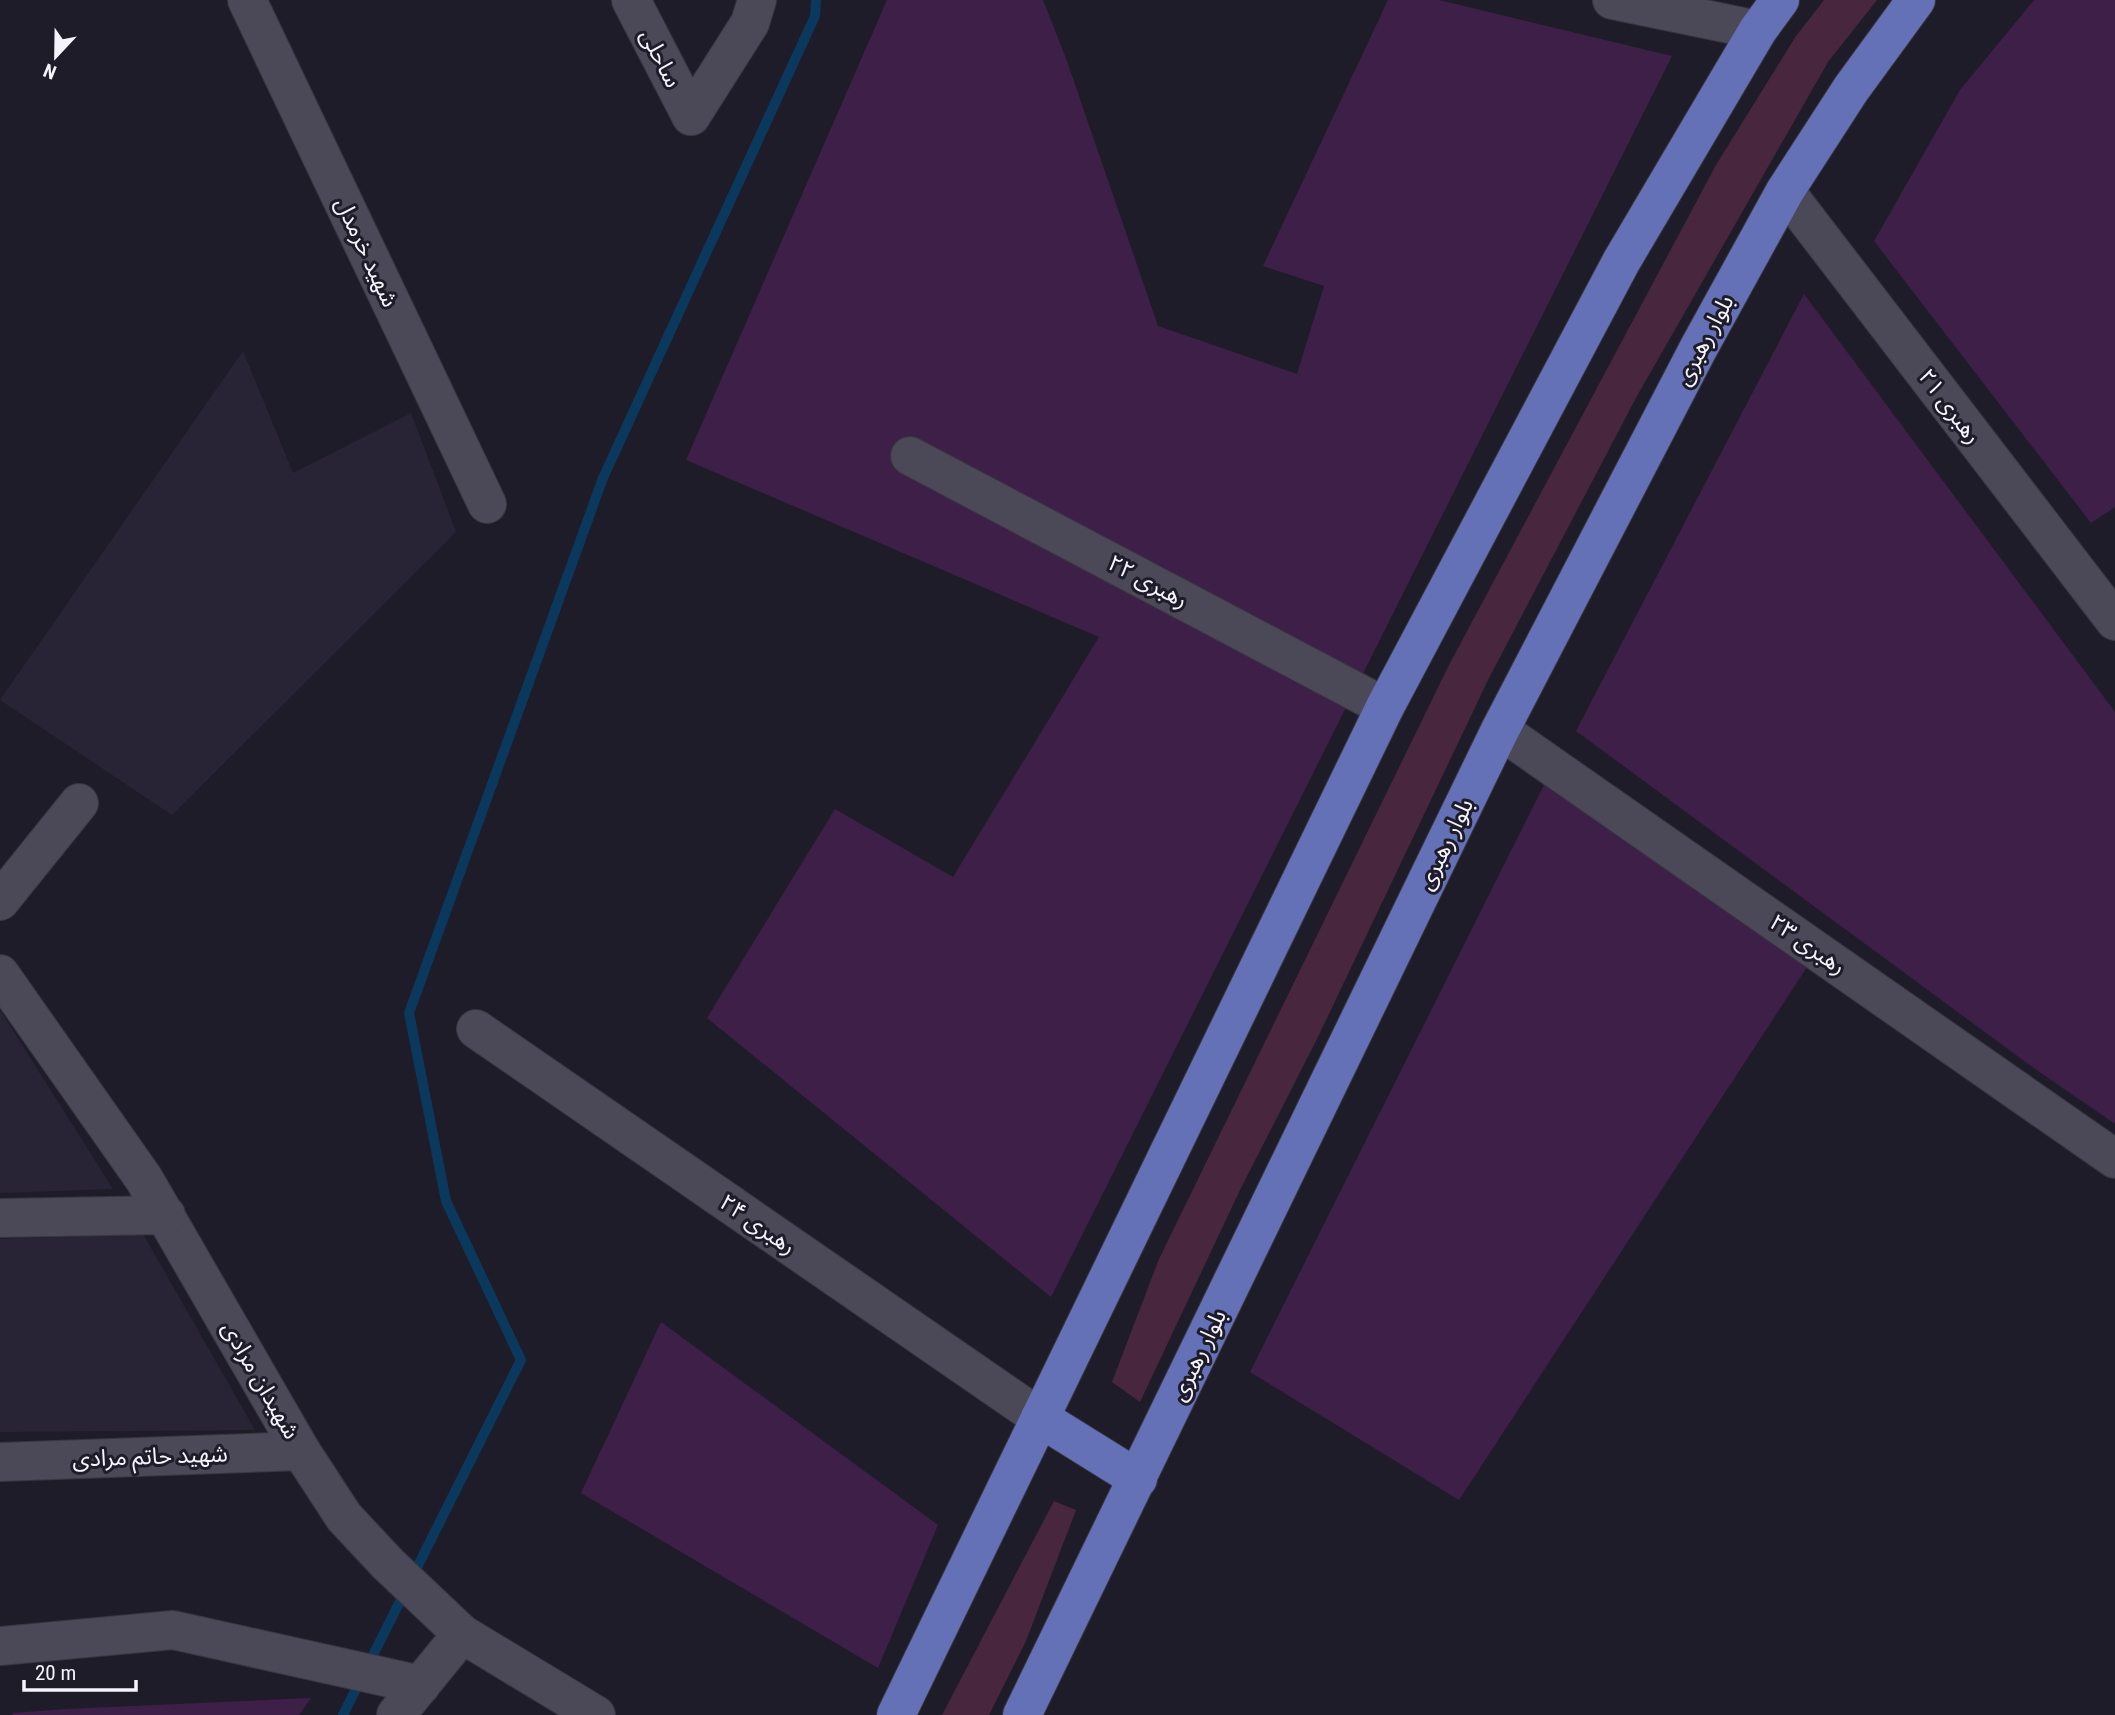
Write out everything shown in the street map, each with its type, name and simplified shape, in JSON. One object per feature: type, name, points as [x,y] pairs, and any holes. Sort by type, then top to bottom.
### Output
[{"type":"main road","name":"بلوار رهبری","points":[[1022,1715],[1500,730],[1691,361],[1785,191],[1851,89],[1916,0]]},
{"type":"main road","points":[[896,1715],[1385,706],[1621,262],[1769,15]]},
{"type":"main road","points":[[1040,1418],[1138,1479]]},
{"type":"street","name":"شهید خرمدل","points":[[247,0],[487,505]]},
{"type":"street","name":"ساحلی","points":[[631,0],[691,117],[750,23],[757,0]]},
{"type":"street","points":[[1612,0],[1769,15]]},
{"type":"street","name":"رهبری ۲۱","points":[[1785,191],[2115,621]]},
{"type":"street","name":"رهبری ۲۲","points":[[910,456],[1385,706]]},
{"type":"street","name":"رهبری ۲۳","points":[[1500,730],[2115,1159]]},
{"type":"street","points":[[0,901],[79,803]]},
{"type":"street","name":"شهیدان مرادی","points":[[0,974],[144,1179],[300,1451],[344,1517],[388,1564],[462,1634],[596,1715]]},
{"type":"street","name":"رهبری ۲۴","points":[[476,1029],[1040,1418]]},
{"type":"street","points":[[0,1218],[166,1215]]},
{"type":"street","name":"شهید حاتم مرادی","points":[[0,1462],[300,1451]]},
{"type":"street","points":[[0,1646],[173,1630],[421,1685]]},
{"type":"street","points":[[396,1715],[462,1634]]},
{"type":"shaded area","points":[[1824,0],[1877,0],[1828,62],[1637,396],[1489,678],[1140,1402],[1112,1382],[1159,1259],[1449,665],[1716,165],[1796,36]]},
{"type":"shaded area","points":[[243,351],[293,473],[411,413],[456,532],[172,815],[0,700]]},
{"type":"shaded area","points":[[0,1010],[113,1189],[0,1193]]},
{"type":"shaded area","points":[[143,1234],[255,1430],[0,1432],[0,1239]]},
{"type":"shaded area","points":[[1054,1501],[1076,1510],[1026,1641],[989,1715],[942,1715]]},
{"type":"building","points":[[887,0],[1043,0],[1067,61],[1158,326],[1297,374],[1324,286],[1263,266],[1388,0],[1439,0],[1672,56],[1051,1297],[707,1018],[835,809],[953,877],[1099,637],[686,460]]},
{"type":"building","points":[[2034,0],[2115,0],[2115,507],[2091,523],[1874,241],[1960,90]]},
{"type":"building","points":[[1804,294],[2115,712],[2115,1124],[2031,1066],[1576,731]]},
{"type":"building","points":[[1549,775],[1807,967],[1459,1500],[1250,1372]]},
{"type":"building","points":[[661,1322],[938,1525],[878,1668],[581,1493]]},
{"type":"building","points":[[311,1698],[299,1715],[13,1715],[66,1709]]},
{"type":"waterway","points":[[343,1715],[521,1360],[446,1201],[409,1013],[603,478],[815,16],[816,0]]}]
